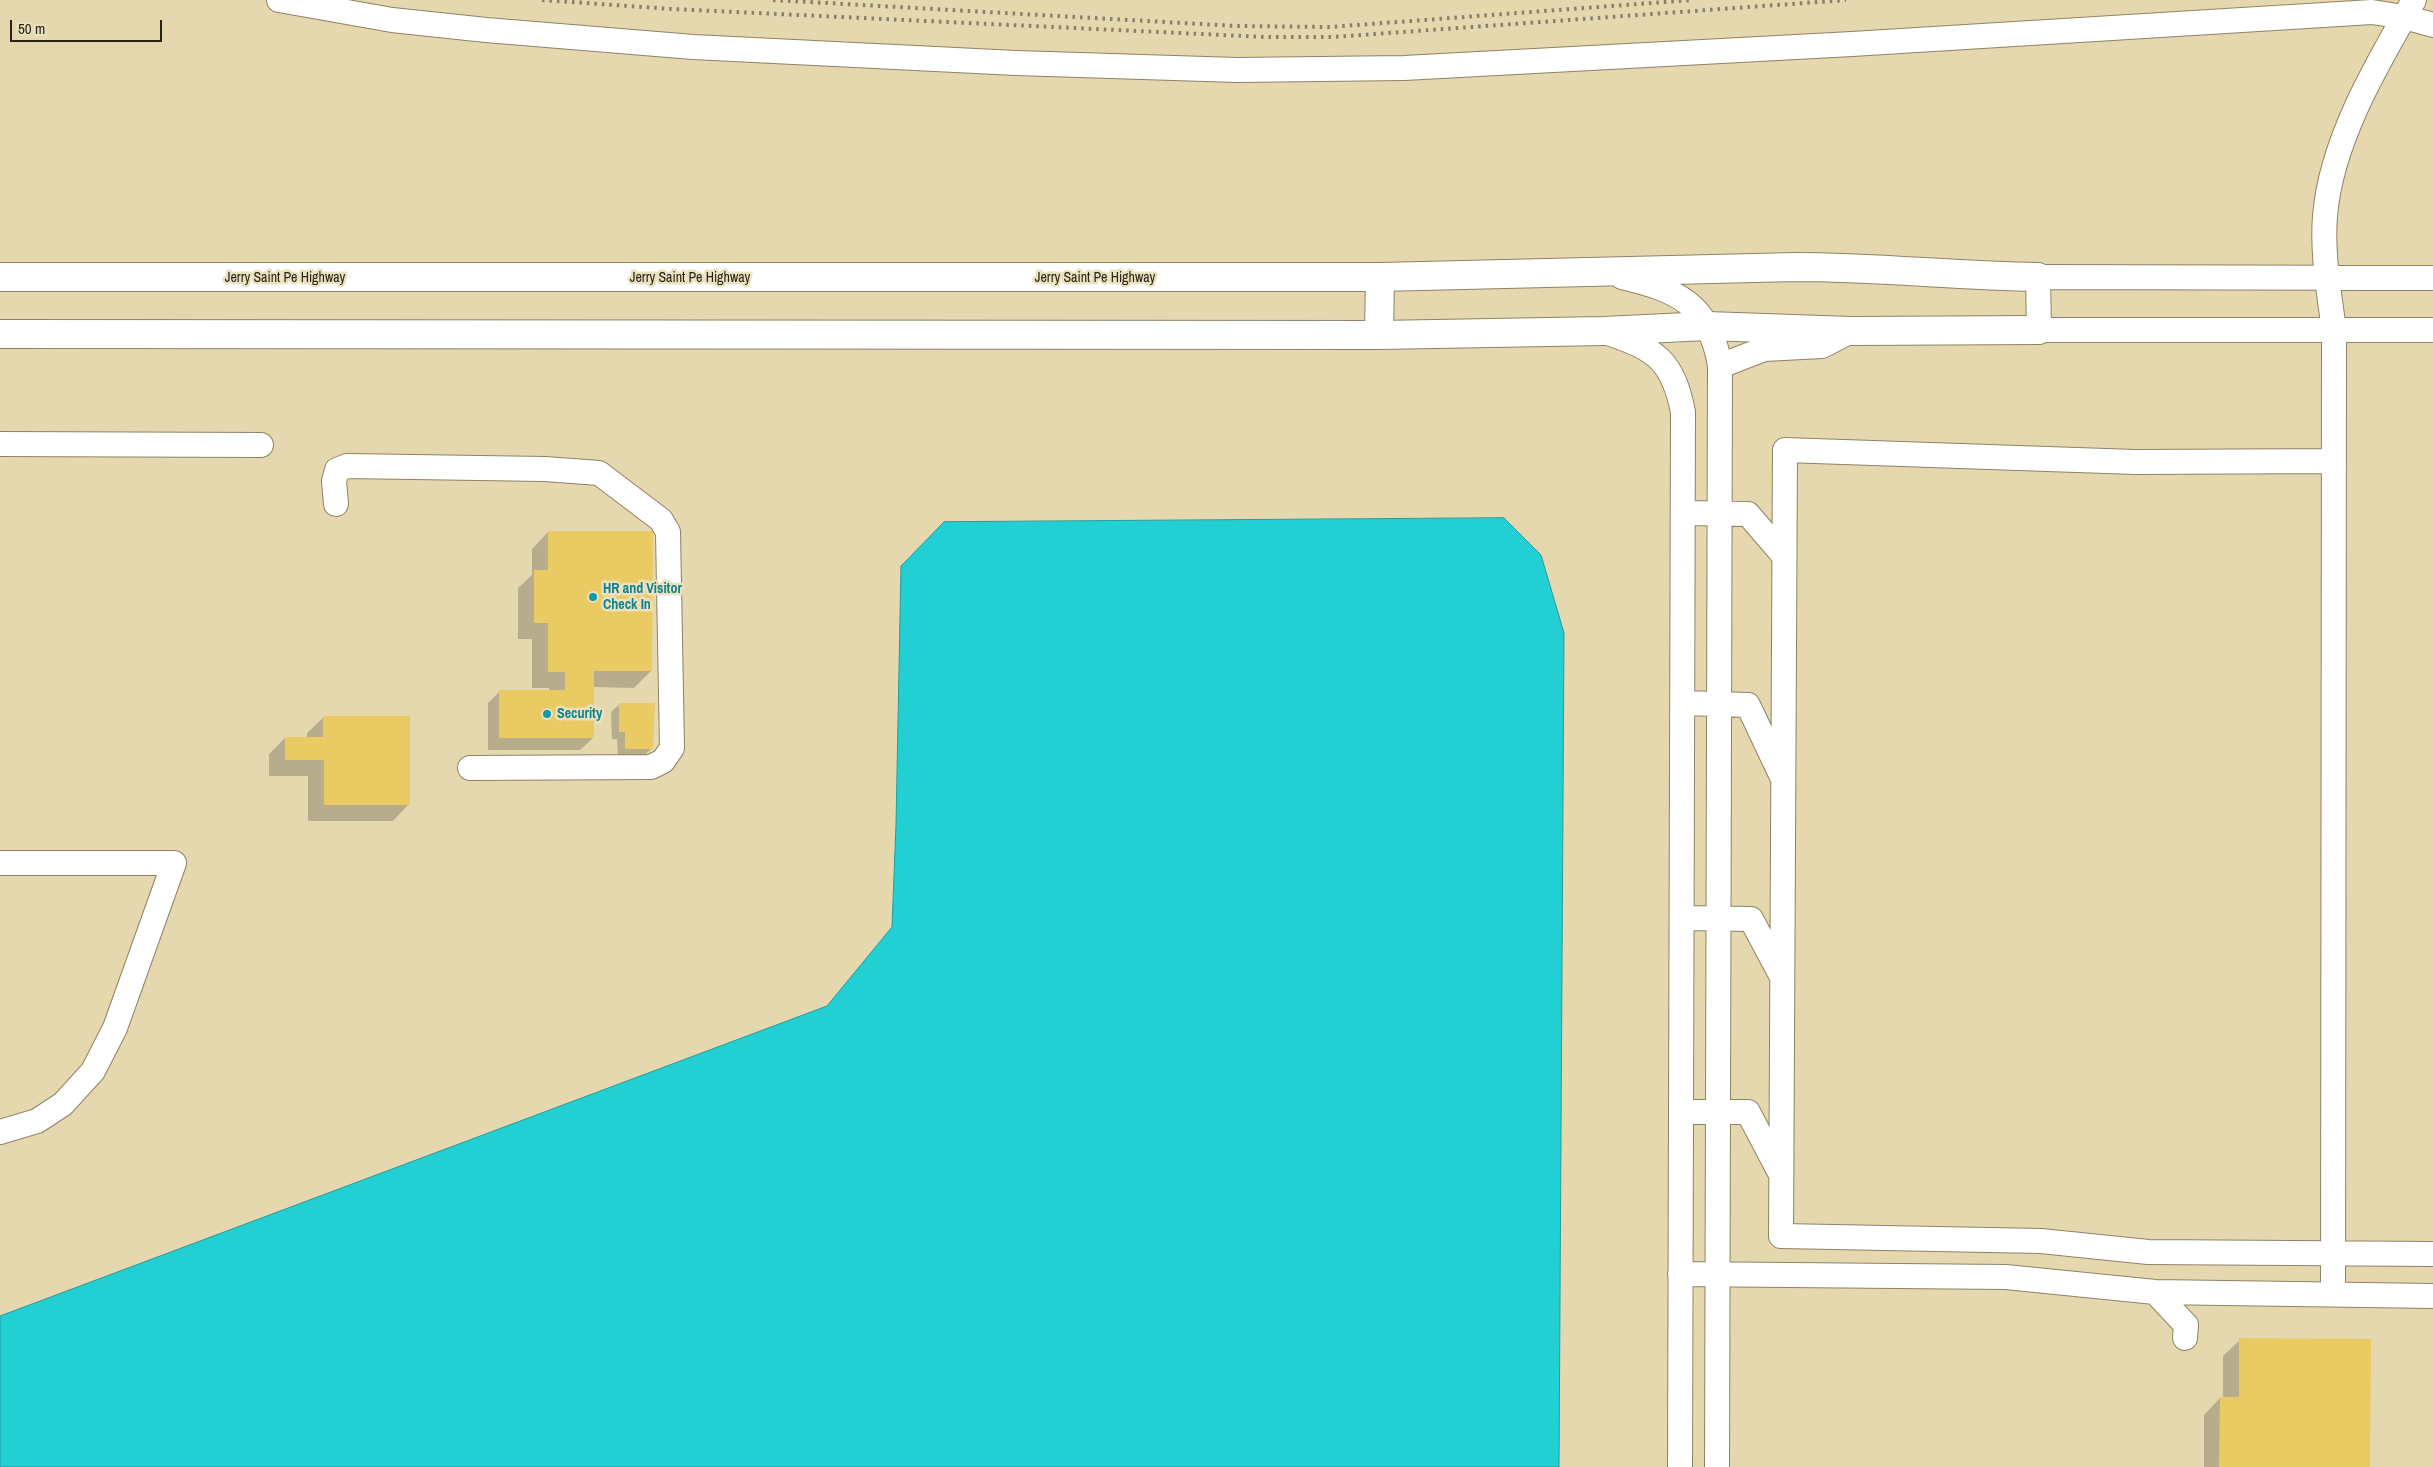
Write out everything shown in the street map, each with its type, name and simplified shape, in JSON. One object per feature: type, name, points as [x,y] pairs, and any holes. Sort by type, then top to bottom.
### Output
[{"type":"main road","name":"Jerry Saint Pe Highway","points":[[0,277],[1380,277],[1855,267],[1985,276],[2038,277]]},
{"type":"main road","points":[[1379,336],[1380,277]]},
{"type":"main road","points":[[0,334],[1379,336],[1604,331],[1708,326],[1851,331],[2039,330]]},
{"type":"lane","points":[[278,0],[392,20],[486,30],[693,47],[1016,63],[1237,70],[1404,68],[1852,44],[2372,12],[2409,8],[2433,25]]},
{"type":"lane","points":[[2333,1294],[2334,330],[2325,255],[2325,216],[2331,174],[2362,96],[2409,8]]},
{"type":"lane","points":[[1600,272],[1658,286],[1675,293],[1688,303],[1708,326],[1720,366],[1717,1467]]},
{"type":"lane","points":[[2433,278],[2038,277],[2039,330],[2433,330]]},
{"type":"lane","points":[[1604,331],[1634,342],[1661,358],[1670,369],[1677,385],[1684,419],[1680,1467]]},
{"type":"lane","points":[[1720,366],[1764,349],[1822,346],[1851,331]]},
{"type":"lane","points":[[0,444],[261,445]]},
{"type":"lane","points":[[2334,462],[2135,462],[1785,450],[1781,1236],[2042,1241],[2148,1252],[2433,1254]]},
{"type":"lane","points":[[336,504],[334,481],[337,470],[347,466],[545,469],[599,473],[661,520],[668,532],[672,748],[663,761],[651,767],[470,768]]},
{"type":"lane","points":[[1684,513],[1748,514],[1784,556]]},
{"type":"lane","points":[[1683,704],[1748,705],[1783,781]]},
{"type":"lane","points":[[0,863],[174,863],[115,1028],[93,1071],[63,1104],[37,1121],[0,1132]]},
{"type":"lane","points":[[1682,918],[1751,919],[1782,976]]},
{"type":"lane","points":[[1681,1112],[1748,1112],[1781,1175]]},
{"type":"lane","points":[[1680,1274],[2006,1277],[2155,1292],[2433,1296]]},
{"type":"lane","points":[[2155,1292],[2186,1325],[2185,1338]]},
{"type":"shaded area","points":[[0,0],[2433,0],[2433,1467],[0,1467]]},
{"type":"water","points":[[1504,518],[1541,555],[1564,633],[1559,1467],[0,1467],[0,1316],[827,1006],[892,927],[901,566],[944,522]]},
{"type":"building","name":"HR and Visitor Check In","points":[[548,531],[653,531],[652,671],[594,671],[594,738],[499,738],[499,690],[565,690],[565,672],[548,672],[548,623],[534,623],[534,570],[548,570]]},
{"type":"building","points":[[619,703],[655,703],[653,749],[625,749],[625,732],[619,732]]},
{"type":"building","points":[[323,716],[410,716],[410,805],[324,805],[324,760],[285,760],[285,737],[323,737]]},
{"type":"building","points":[[2239,1338],[2371,1339],[2370,1467],[2219,1467],[2220,1397],[2239,1397]]},
{"type":"railway","points":[[542,0],[672,9],[1265,37],[1333,37],[1846,0]]},
{"type":"railway","points":[[773,0],[1236,26],[1330,27],[1692,0]]},
{"type":"place","name":"HR and Visitor Check In","points":[[593,597]]},
{"type":"place","name":"Security","points":[[547,714]]}]
